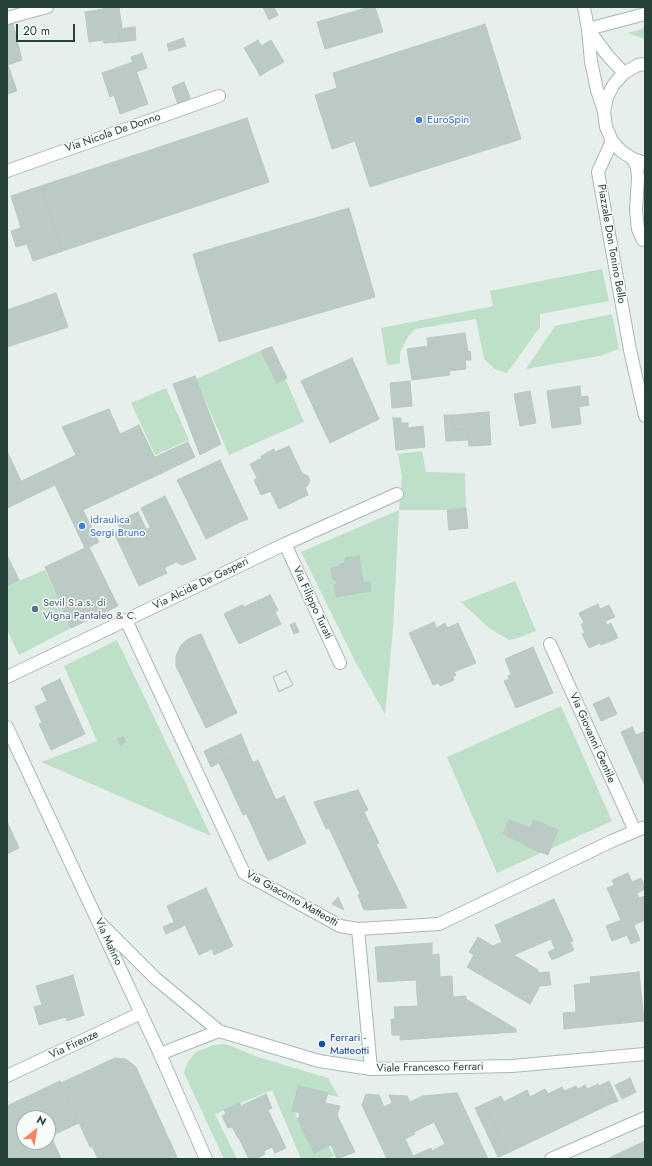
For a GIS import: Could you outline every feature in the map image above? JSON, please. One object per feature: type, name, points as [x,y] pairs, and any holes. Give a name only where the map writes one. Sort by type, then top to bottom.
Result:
[{"type":"street","points":[[7,18],[47,7]]},
{"type":"street","points":[[584,7],[596,90],[604,112],[606,127],[612,141],[621,151],[633,159],[645,163]]},
{"type":"street","points":[[588,29],[645,14]]},
{"type":"street","points":[[588,29],[608,56],[624,73]]},
{"type":"street","points":[[604,112],[607,97],[614,84],[624,73],[638,65],[645,64]]},
{"type":"street","name":"Via Nicola De Donno","points":[[7,171],[220,96]]},
{"type":"street","name":"Piazzale Don Tonino Bello","points":[[612,141],[598,172],[630,350],[645,416]]},
{"type":"street","points":[[633,159],[638,178],[636,210],[638,229],[644,239]]},
{"type":"street","name":"Via Alcide De Gasperi","points":[[7,677],[285,544],[397,494]]},
{"type":"street","name":"Via Filippo Turati","points":[[285,544],[340,663]]},
{"type":"street","name":"Via Giacomo Matteotti","points":[[126,620],[244,873],[340,926],[358,929],[439,924],[640,829]]},
{"type":"street","name":"Via Giovanni Gentile","points":[[550,644],[640,829]]},
{"type":"street","name":"Via Matino","points":[[7,727],[10,738],[160,1054],[206,1159]]},
{"type":"street","name":"Viale Francesco Ferrari","points":[[97,920],[155,978],[219,1031],[319,1061],[371,1069],[512,1066],[645,1054]]},
{"type":"street","points":[[358,929],[371,1069]]},
{"type":"street","name":"Via Firenze","points":[[7,1076],[141,1013]]},
{"type":"street","points":[[160,1054],[219,1031]]},
{"type":"street","points":[[551,1159],[645,1118]]},
{"type":"green space","points":[[645,28],[645,39],[627,33]]},
{"type":"green space","points":[[602,269],[609,301],[540,314],[540,327],[507,373],[495,369],[484,359],[476,319],[415,329],[409,335],[400,352],[400,364],[387,365],[381,328],[493,306],[490,291]]},
{"type":"green space","points":[[612,314],[619,349],[599,356],[526,369],[555,326]]},
{"type":"green space","points":[[271,346],[304,422],[229,455],[196,379]]},
{"type":"green space","points":[[166,388],[189,440],[155,455],[131,403]]},
{"type":"green space","points":[[422,451],[426,472],[465,473],[466,508],[447,510],[399,510],[402,477],[398,454]]},
{"type":"green space","points":[[399,510],[393,629],[385,714],[356,663],[301,552]]},
{"type":"green space","points":[[45,570],[71,628],[19,655],[7,630],[7,586]]},
{"type":"green space","points":[[515,581],[536,631],[509,640],[489,628],[461,602]]},
{"type":"green space","points":[[117,640],[211,836],[41,762],[97,741],[64,666]]},
{"type":"green space","points":[[561,706],[612,821],[497,873],[447,757]]},
{"type":"green space","points":[[226,1044],[258,1057],[328,1078],[339,1097],[302,1089],[295,1113],[313,1150],[328,1145],[334,1156],[327,1159],[301,1159],[272,1090],[215,1114],[237,1159],[224,1159],[184,1073],[187,1063],[196,1052],[214,1045]]},
{"type":"building","points":[[104,7],[119,7],[122,29],[118,29],[120,42],[104,43],[103,40],[89,42],[85,12],[104,9]]},
{"type":"building","points":[[263,7],[274,7],[278,15],[269,20]]},
{"type":"building","points":[[369,7],[375,7],[383,32],[325,49],[317,22]]},
{"type":"building","points":[[13,23],[22,60],[8,65],[17,91],[7,94],[7,25]]},
{"type":"building","name":"EuroSpin","points":[[485,24],[521,139],[370,187],[355,141],[332,149],[315,95],[337,88],[333,73]]},
{"type":"building","points":[[135,27],[136,40],[120,42],[118,29]]},
{"type":"building","points":[[183,38],[186,46],[169,51],[167,44]]},
{"type":"building","points":[[258,40],[261,46],[271,40],[284,62],[271,69],[268,64],[257,70],[244,48]]},
{"type":"building","points":[[142,53],[147,68],[136,72],[131,57]]},
{"type":"building","points":[[133,62],[148,104],[120,114],[114,95],[110,97],[102,73]]},
{"type":"building","points":[[268,64],[271,69],[260,76],[257,70]]},
{"type":"building","points":[[184,82],[191,100],[178,105],[172,87]]},
{"type":"building","points":[[247,118],[269,182],[63,251],[41,186]]},
{"type":"building","points":[[41,186],[63,251],[33,261],[27,244],[16,247],[11,231],[21,228],[11,196]]},
{"type":"building","points":[[349,208],[375,297],[219,342],[193,254]]},
{"type":"building","points":[[56,293],[68,327],[7,347],[7,310]]},
{"type":"building","points":[[465,333],[471,360],[465,360],[466,369],[449,371],[450,375],[412,380],[407,349],[428,346],[427,338]]},
{"type":"building","points":[[272,347],[287,378],[277,383],[261,351]]},
{"type":"building","points":[[352,358],[379,419],[330,443],[301,381]]},
{"type":"building","points":[[195,376],[221,444],[200,455],[173,384]]},
{"type":"building","points":[[410,381],[412,406],[392,408],[390,383]]},
{"type":"building","points":[[580,386],[581,397],[588,396],[589,405],[579,407],[581,424],[552,428],[547,391]]},
{"type":"building","points":[[530,391],[536,423],[520,426],[514,394]]},
{"type":"building","points":[[109,409],[120,434],[76,455],[62,427]]},
{"type":"building","points":[[489,412],[491,445],[469,446],[467,429],[454,430],[453,415]]},
{"type":"building","points":[[444,415],[453,415],[454,430],[467,429],[468,440],[446,441]]},
{"type":"building","points":[[393,418],[401,418],[401,423],[408,423],[408,428],[423,426],[425,447],[396,450]]},
{"type":"building","name":"idraulica Sergi Bruno","points":[[139,425],[162,473],[83,510],[99,542],[89,547],[118,606],[71,628],[45,567],[85,548],[55,485],[7,508],[7,488]]},
{"type":"building","points":[[188,442],[195,457],[162,473],[155,457]]},
{"type":"building","points":[[289,446],[302,473],[308,476],[310,480],[306,487],[275,501],[263,475],[257,478],[250,464],[262,458],[261,456],[274,449],[275,452]]},
{"type":"building","points":[[7,451],[21,481],[7,488]]},
{"type":"building","points":[[220,460],[245,513],[236,517],[238,523],[206,539],[177,480]]},
{"type":"building","points":[[263,475],[271,491],[261,495],[254,480]]},
{"type":"building","points":[[305,487],[308,495],[279,509],[275,501]]},
{"type":"building","points":[[165,496],[196,559],[182,565],[176,562],[164,568],[146,530],[150,527],[141,508]]},
{"type":"building","points":[[466,508],[468,528],[449,530],[447,510]]},
{"type":"building","points":[[138,512],[167,573],[139,586],[114,533],[121,530],[117,522]]},
{"type":"building","points":[[245,513],[248,519],[238,523],[236,517]]},
{"type":"building","points":[[7,555],[19,580],[7,586]]},
{"type":"building","points":[[359,556],[363,583],[370,582],[371,591],[336,597],[334,585],[337,584],[336,580],[333,580],[331,568],[345,563],[345,558]]},
{"type":"building","points":[[270,595],[278,610],[275,612],[281,624],[239,644],[224,614],[242,605],[244,607]]},
{"type":"building","points":[[598,604],[600,609],[609,605],[615,617],[605,621],[607,625],[611,623],[618,638],[589,648],[582,634],[585,633],[581,624],[584,623],[579,613]]},
{"type":"building","points":[[434,622],[436,628],[445,623],[447,628],[458,623],[476,663],[454,672],[456,675],[453,677],[454,680],[440,686],[439,683],[433,685],[409,633]]},
{"type":"building","points":[[295,623],[299,632],[294,634],[290,625]]},
{"type":"building","points":[[201,634],[237,713],[206,728],[176,666],[176,656],[181,645],[188,639]]},
{"type":"building","points":[[533,647],[553,693],[516,708],[504,681],[509,679],[508,676],[511,674],[505,659]]},
{"type":"building","points":[[286,671],[293,685],[279,692],[273,677]]},
{"type":"building","points":[[286,671],[293,685],[279,691],[273,677]]},
{"type":"building","points":[[60,679],[85,734],[51,750],[39,724],[42,723],[35,707],[47,701],[41,688]]},
{"type":"building","points":[[609,697],[617,714],[601,721],[593,704]]},
{"type":"building","points":[[632,727],[636,735],[645,731],[645,786],[621,732]]},
{"type":"building","points":[[241,734],[247,749],[211,767],[204,751]]},
{"type":"building","points":[[123,737],[126,742],[120,745],[117,739]]},
{"type":"building","points":[[247,749],[253,763],[225,776],[219,763]]},
{"type":"building","points":[[258,760],[276,800],[243,815],[225,776]]},
{"type":"building","points":[[358,790],[368,810],[364,812],[379,843],[376,844],[407,908],[364,910],[358,895],[360,894],[329,828],[326,829],[314,802]]},
{"type":"building","points":[[284,796],[306,843],[268,861],[246,813]]},
{"type":"building","points":[[509,820],[530,828],[534,820],[558,830],[548,855],[525,846],[526,845],[503,834]]},
{"type":"building","points":[[7,821],[19,848],[7,854]]},
{"type":"building","points":[[628,873],[632,882],[641,878],[645,887],[645,889],[637,893],[639,898],[645,896],[645,920],[634,925],[640,940],[631,944],[627,935],[612,941],[606,926],[621,920],[607,888],[614,885],[612,880]]},
{"type":"building","points":[[206,888],[233,946],[214,955],[212,949],[199,955],[185,925],[180,928],[177,921],[174,922],[167,906]]},
{"type":"building","points":[[338,897],[344,910],[332,904]]},
{"type":"building","points":[[554,899],[573,941],[555,949],[551,939],[514,955],[538,970],[539,988],[530,1004],[467,967],[474,955],[469,952],[478,937],[493,946],[502,942],[495,925]]},
{"type":"building","points":[[177,921],[180,928],[166,934],[163,927]]},
{"type":"building","points":[[570,942],[574,950],[552,960],[548,952]]},
{"type":"building","points":[[432,943],[432,955],[439,954],[440,977],[452,976],[453,997],[466,996],[466,999],[516,1029],[516,1032],[400,1040],[400,1035],[392,1035],[391,1019],[395,1019],[394,1007],[418,1006],[416,980],[378,982],[375,947]]},
{"type":"building","points":[[549,972],[551,985],[539,986],[538,973]]},
{"type":"building","points":[[639,972],[644,1021],[564,1029],[563,1013],[576,1012],[574,985],[591,983],[590,977]]},
{"type":"building","points":[[73,975],[84,1015],[67,1021],[66,1017],[39,1025],[34,1007],[42,1005],[36,986]]},
{"type":"building","points":[[115,1058],[126,1059],[136,1067],[177,1157],[172,1159],[98,1159],[92,1146],[90,1147],[61,1083]]},
{"type":"building","points":[[630,1078],[636,1092],[622,1099],[615,1085]]},
{"type":"building","points":[[60,1081],[79,1123],[56,1134],[56,1110],[16,1110],[16,1150],[56,1150],[56,1148],[61,1159],[9,1159],[7,1154],[7,1106]]},
{"type":"building","points":[[609,1081],[618,1101],[608,1105],[599,1086]]},
{"type":"building","points":[[598,1084],[608,1105],[508,1153],[484,1104],[501,1096],[504,1102],[527,1090],[530,1097],[545,1089],[548,1094],[562,1087],[564,1091],[576,1086],[578,1089],[585,1085],[587,1089]]},
{"type":"building","points":[[298,1086],[328,1093],[325,1103],[340,1106],[337,1115],[355,1152],[337,1159],[331,1145],[314,1153],[298,1120],[300,1113],[292,1111]]},
{"type":"building","points":[[457,1093],[488,1159],[387,1159],[362,1105],[366,1094],[379,1095],[384,1107],[392,1103],[389,1095],[407,1096],[410,1102],[423,1096]],"holes":[[[434,1122],[445,1144],[432,1151],[431,1148],[413,1156],[405,1139],[415,1134],[414,1132]]]},
{"type":"building","points":[[266,1094],[272,1108],[268,1110],[286,1148],[275,1153],[272,1147],[264,1151],[265,1154],[256,1159],[249,1159],[239,1138],[232,1127],[228,1128],[222,1116],[226,1114],[224,1110],[239,1103],[241,1106]]},
{"type":"building","points":[[484,1104],[508,1153],[498,1157],[475,1108]]},
{"type":"building","points":[[645,1141],[645,1159],[607,1159]]},
{"type":"place","name":"EuroSpin","points":[[419,120]]},
{"type":"place","name":"idraulica Sergi Bruno","points":[[82,526]]},
{"type":"place","name":"Sevil S.a.s. di Vigna Pantaleo & C.","points":[[35,609]]},
{"type":"place","name":"Ferrari - Matteotti","points":[[322,1044]]}]
